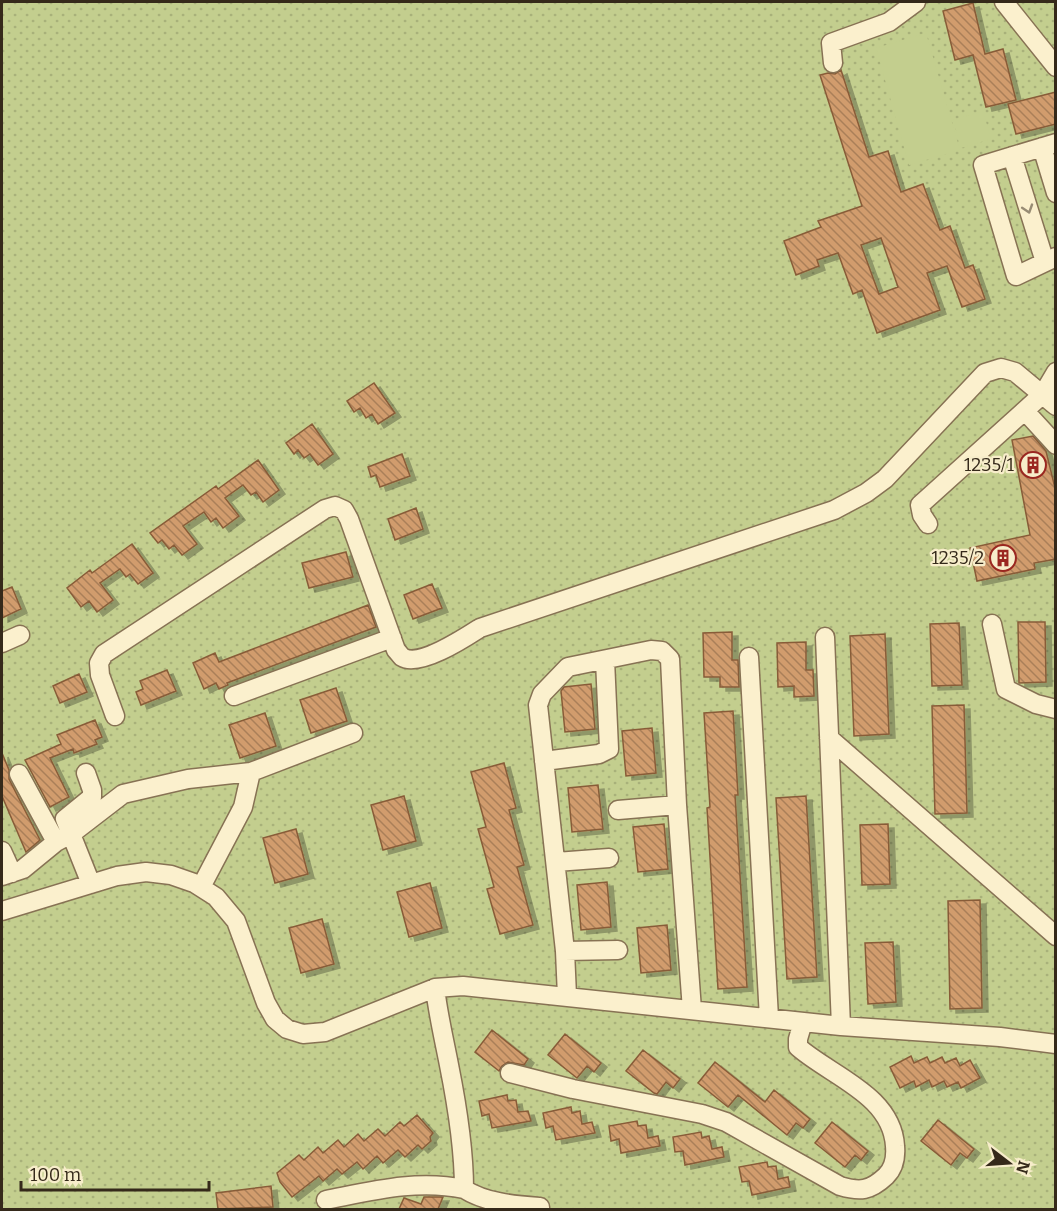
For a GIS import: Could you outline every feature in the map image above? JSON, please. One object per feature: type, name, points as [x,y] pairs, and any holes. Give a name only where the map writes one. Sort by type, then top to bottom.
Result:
[{"type":"street","points":[[833,63],[831,43],[889,22],[915,2]]},
{"type":"street","points":[[1004,2],[1056,67]]},
{"type":"street","points":[[1012,156],[1050,259],[1016,276],[983,165],[1012,156],[1049,145],[1056,193]]},
{"type":"street","points":[[115,716],[100,675],[99,663],[104,654],[325,509],[335,506],[344,510],[396,650],[402,657],[411,660],[448,647],[480,628],[834,510],[866,493],[885,479],[985,373],[1001,368],[1015,372],[1049,400]]},
{"type":"street","points":[[1049,400],[1056,372]]},
{"type":"street","points":[[928,524],[922,515],[921,505],[1025,411],[1049,400]]},
{"type":"street","points":[[1025,411],[1056,445]]},
{"type":"street","points":[[992,624],[1006,689],[1036,704],[1056,709]]},
{"type":"street","points":[[2,643],[20,635]]},
{"type":"street","points":[[825,637],[841,1026]]},
{"type":"street","points":[[234,696],[392,638]]},
{"type":"street","points":[[567,996],[565,951],[538,705],[542,694],[568,667],[651,650],[662,651],[670,659],[677,805],[692,1010]]},
{"type":"street","points":[[749,657],[769,1018]]},
{"type":"street","points":[[544,761],[599,754],[609,749],[605,660]]},
{"type":"street","points":[[2,851],[7,874],[23,869],[123,794],[188,779],[251,772],[353,733]]},
{"type":"street","points":[[829,738],[1056,936]]},
{"type":"street","points":[[201,887],[243,807],[251,772]]},
{"type":"street","points":[[64,838],[65,819],[92,797],[86,773]]},
{"type":"street","points":[[19,774],[64,838],[90,884]]},
{"type":"street","points":[[618,810],[677,805]]},
{"type":"street","points":[[556,862],[609,858]]},
{"type":"street","points":[[2,910],[117,876],[146,872],[171,875],[201,887],[216,897],[236,921],[266,1003],[275,1019],[287,1029],[303,1034],[325,1032],[435,988],[463,986],[841,1026],[1000,1037],[1056,1044]]},
{"type":"street","points":[[565,951],[618,950]]},
{"type":"street","points":[[435,988],[438,1017],[449,1065],[462,1147],[464,1189]]},
{"type":"street","points":[[510,1073],[573,1089],[702,1114],[726,1122],[840,1186],[856,1191],[874,1185],[888,1173],[896,1158],[892,1129],[884,1114],[869,1097],[798,1047],[803,1022]]},
{"type":"street","points":[[326,1200],[394,1187],[428,1184],[446,1185],[464,1189],[477,1197],[540,1208]]},
{"type":"green space","points":[[2,2],[1055,2],[1055,1209],[2,1209]]},
{"type":"green space","points":[[926,33],[960,150],[909,165],[876,48]]},
{"type":"green space","points":[[983,111],[991,139],[961,148],[953,120]]},
{"type":"building","points":[[973,3],[985,54],[1003,49],[1016,100],[986,107],[973,55],[955,60],[943,11]]},
{"type":"building","points":[[841,70],[869,157],[888,151],[901,192],[923,184],[940,230],[950,226],[965,268],[973,265],[985,299],[962,307],[947,266],[927,273],[940,310],[877,333],[862,290],[853,294],[838,253],[817,260],[819,266],[796,275],[784,241],[821,227],[818,221],[862,206],[820,75],[835,74]],"holes":[[[881,238],[898,287],[879,294],[861,245]]]},
{"type":"building","points":[[1056,92],[1056,124],[1016,134],[1008,104]]},
{"type":"building","points":[[374,383],[395,413],[378,424],[372,414],[366,418],[360,408],[354,412],[347,401]]},
{"type":"building","points":[[312,424],[333,454],[318,465],[310,454],[304,458],[298,450],[294,454],[286,443]]},
{"type":"building","points":[[1033,436],[1046,451],[1056,492],[1056,559],[1034,563],[1035,569],[977,581],[970,548],[1030,535],[1012,440]]},
{"type":"building","points":[[402,454],[410,476],[380,487],[376,475],[371,477],[368,467]]},
{"type":"building","points":[[258,460],[279,490],[263,502],[256,492],[251,495],[243,485],[225,498],[239,516],[223,528],[216,518],[211,522],[204,512],[183,526],[197,544],[182,555],[174,545],[169,549],[162,540],[158,543],[150,533],[216,486],[218,489]]},
{"type":"building","points":[[416,508],[423,529],[395,540],[388,519]]},
{"type":"building","points":[[132,544],[153,573],[138,584],[130,574],[126,577],[120,569],[100,583],[113,600],[97,612],[89,601],[81,607],[67,588],[90,570],[92,573]]},
{"type":"building","points":[[346,552],[353,577],[309,588],[302,563]]},
{"type":"building","points":[[432,584],[442,608],[413,619],[404,595]]},
{"type":"building","points":[[12,587],[21,609],[2,618],[2,591]]},
{"type":"building","points":[[368,605],[376,627],[227,683],[228,685],[219,689],[216,683],[204,689],[193,663],[215,653],[219,662]]},
{"type":"building","points":[[1018,622],[1045,622],[1046,682],[1019,683]]},
{"type":"building","points":[[959,623],[962,685],[932,686],[930,624]]},
{"type":"building","points":[[732,632],[732,660],[738,660],[739,687],[720,687],[720,677],[704,677],[703,633]]},
{"type":"building","points":[[885,634],[889,734],[854,736],[850,636]]},
{"type":"building","points":[[806,642],[806,670],[813,670],[814,696],[794,697],[794,686],[778,687],[777,643]]},
{"type":"building","points":[[167,670],[176,691],[141,705],[136,692],[143,689],[140,681]]},
{"type":"building","points":[[79,674],[87,692],[60,703],[53,686]]},
{"type":"building","points":[[591,684],[595,729],[565,732],[561,691],[564,687]]},
{"type":"building","points":[[336,688],[347,721],[311,733],[300,700]]},
{"type":"building","points":[[964,705],[967,813],[935,814],[932,706]]},
{"type":"building","points":[[733,711],[738,795],[735,795],[747,987],[718,989],[707,808],[710,807],[704,713]]},
{"type":"building","points":[[265,713],[276,746],[240,758],[229,725]]},
{"type":"building","points":[[95,720],[102,737],[95,740],[97,744],[74,753],[73,749],[50,758],[69,797],[50,807],[25,760],[61,744],[57,735]]},
{"type":"building","points":[[652,728],[656,773],[626,776],[622,731]]},
{"type":"building","points":[[2,753],[9,770],[9,779],[40,840],[26,852],[2,796]]},
{"type":"building","points":[[504,763],[516,808],[509,810],[524,865],[517,867],[533,925],[500,934],[487,889],[494,887],[478,829],[486,827],[471,772]]},
{"type":"building","points":[[598,785],[603,829],[572,832],[568,788]]},
{"type":"building","points":[[404,796],[416,841],[383,850],[371,805]]},
{"type":"building","points":[[806,796],[817,977],[787,979],[776,798]]},
{"type":"building","points":[[664,824],[668,869],[638,872],[633,827]]},
{"type":"building","points":[[888,824],[890,884],[862,885],[860,825]]},
{"type":"building","points":[[296,829],[308,874],[275,883],[263,838]]},
{"type":"building","points":[[607,882],[611,927],[581,930],[577,885]]},
{"type":"building","points":[[430,883],[442,928],[409,937],[397,892]]},
{"type":"building","points":[[980,900],[982,1008],[950,1009],[948,901]]},
{"type":"building","points":[[322,919],[334,964],[301,973],[289,928]]},
{"type":"building","points":[[667,925],[671,970],[641,973],[637,928]]},
{"type":"building","points":[[893,942],[896,1002],[868,1004],[865,943]]},
{"type":"building","points":[[492,1030],[528,1059],[524,1065],[508,1062],[499,1071],[475,1052]]},
{"type":"building","points":[[565,1034],[601,1063],[594,1072],[587,1066],[577,1078],[548,1055]]},
{"type":"building","points":[[643,1050],[680,1079],[673,1088],[666,1082],[657,1094],[654,1093],[626,1071]]},
{"type":"building","points":[[911,1056],[914,1063],[927,1057],[930,1063],[942,1057],[945,1063],[956,1058],[960,1066],[970,1060],[980,1078],[961,1088],[958,1082],[947,1087],[944,1081],[932,1087],[929,1080],[916,1087],[914,1081],[900,1088],[890,1067]]},
{"type":"building","points":[[715,1062],[765,1102],[774,1090],[810,1119],[803,1128],[796,1123],[787,1135],[738,1095],[728,1107],[698,1083]]},
{"type":"building","points":[[507,1095],[508,1101],[516,1100],[518,1112],[528,1111],[531,1121],[492,1128],[489,1114],[482,1116],[479,1101]]},
{"type":"building","points":[[571,1107],[572,1113],[580,1111],[582,1124],[592,1122],[595,1133],[556,1140],[553,1126],[546,1128],[543,1113]]},
{"type":"building","points":[[417,1115],[433,1133],[430,1137],[431,1141],[422,1149],[418,1145],[405,1157],[398,1150],[383,1163],[377,1156],[363,1169],[357,1162],[342,1174],[337,1169],[323,1181],[319,1176],[292,1197],[280,1182],[277,1173],[299,1155],[304,1160],[318,1147],[323,1153],[338,1140],[344,1147],[358,1134],[364,1141],[378,1129],[385,1136],[400,1122],[404,1126]]},
{"type":"building","points":[[938,1120],[974,1149],[967,1158],[960,1153],[951,1165],[921,1141]]},
{"type":"building","points":[[637,1121],[638,1126],[646,1125],[648,1138],[658,1136],[660,1146],[621,1153],[619,1139],[611,1141],[609,1126]]},
{"type":"building","points":[[832,1122],[868,1151],[861,1160],[855,1155],[845,1167],[815,1143]]},
{"type":"building","points":[[701,1132],[702,1138],[709,1136],[712,1149],[722,1147],[724,1157],[685,1165],[683,1151],[675,1152],[673,1137]]},
{"type":"building","points":[[767,1162],[768,1167],[776,1166],[778,1179],[788,1177],[790,1187],[752,1195],[749,1181],[742,1182],[739,1167]]},
{"type":"building","points":[[271,1186],[273,1207],[218,1209],[216,1193]]},
{"type":"building","points":[[424,1197],[443,1197],[438,1209],[399,1209],[404,1198],[421,1204]]},
{"type":"place","name":"1235/1","points":[[1033,465]]},
{"type":"place","name":"1235/2","points":[[1003,558]]}]
